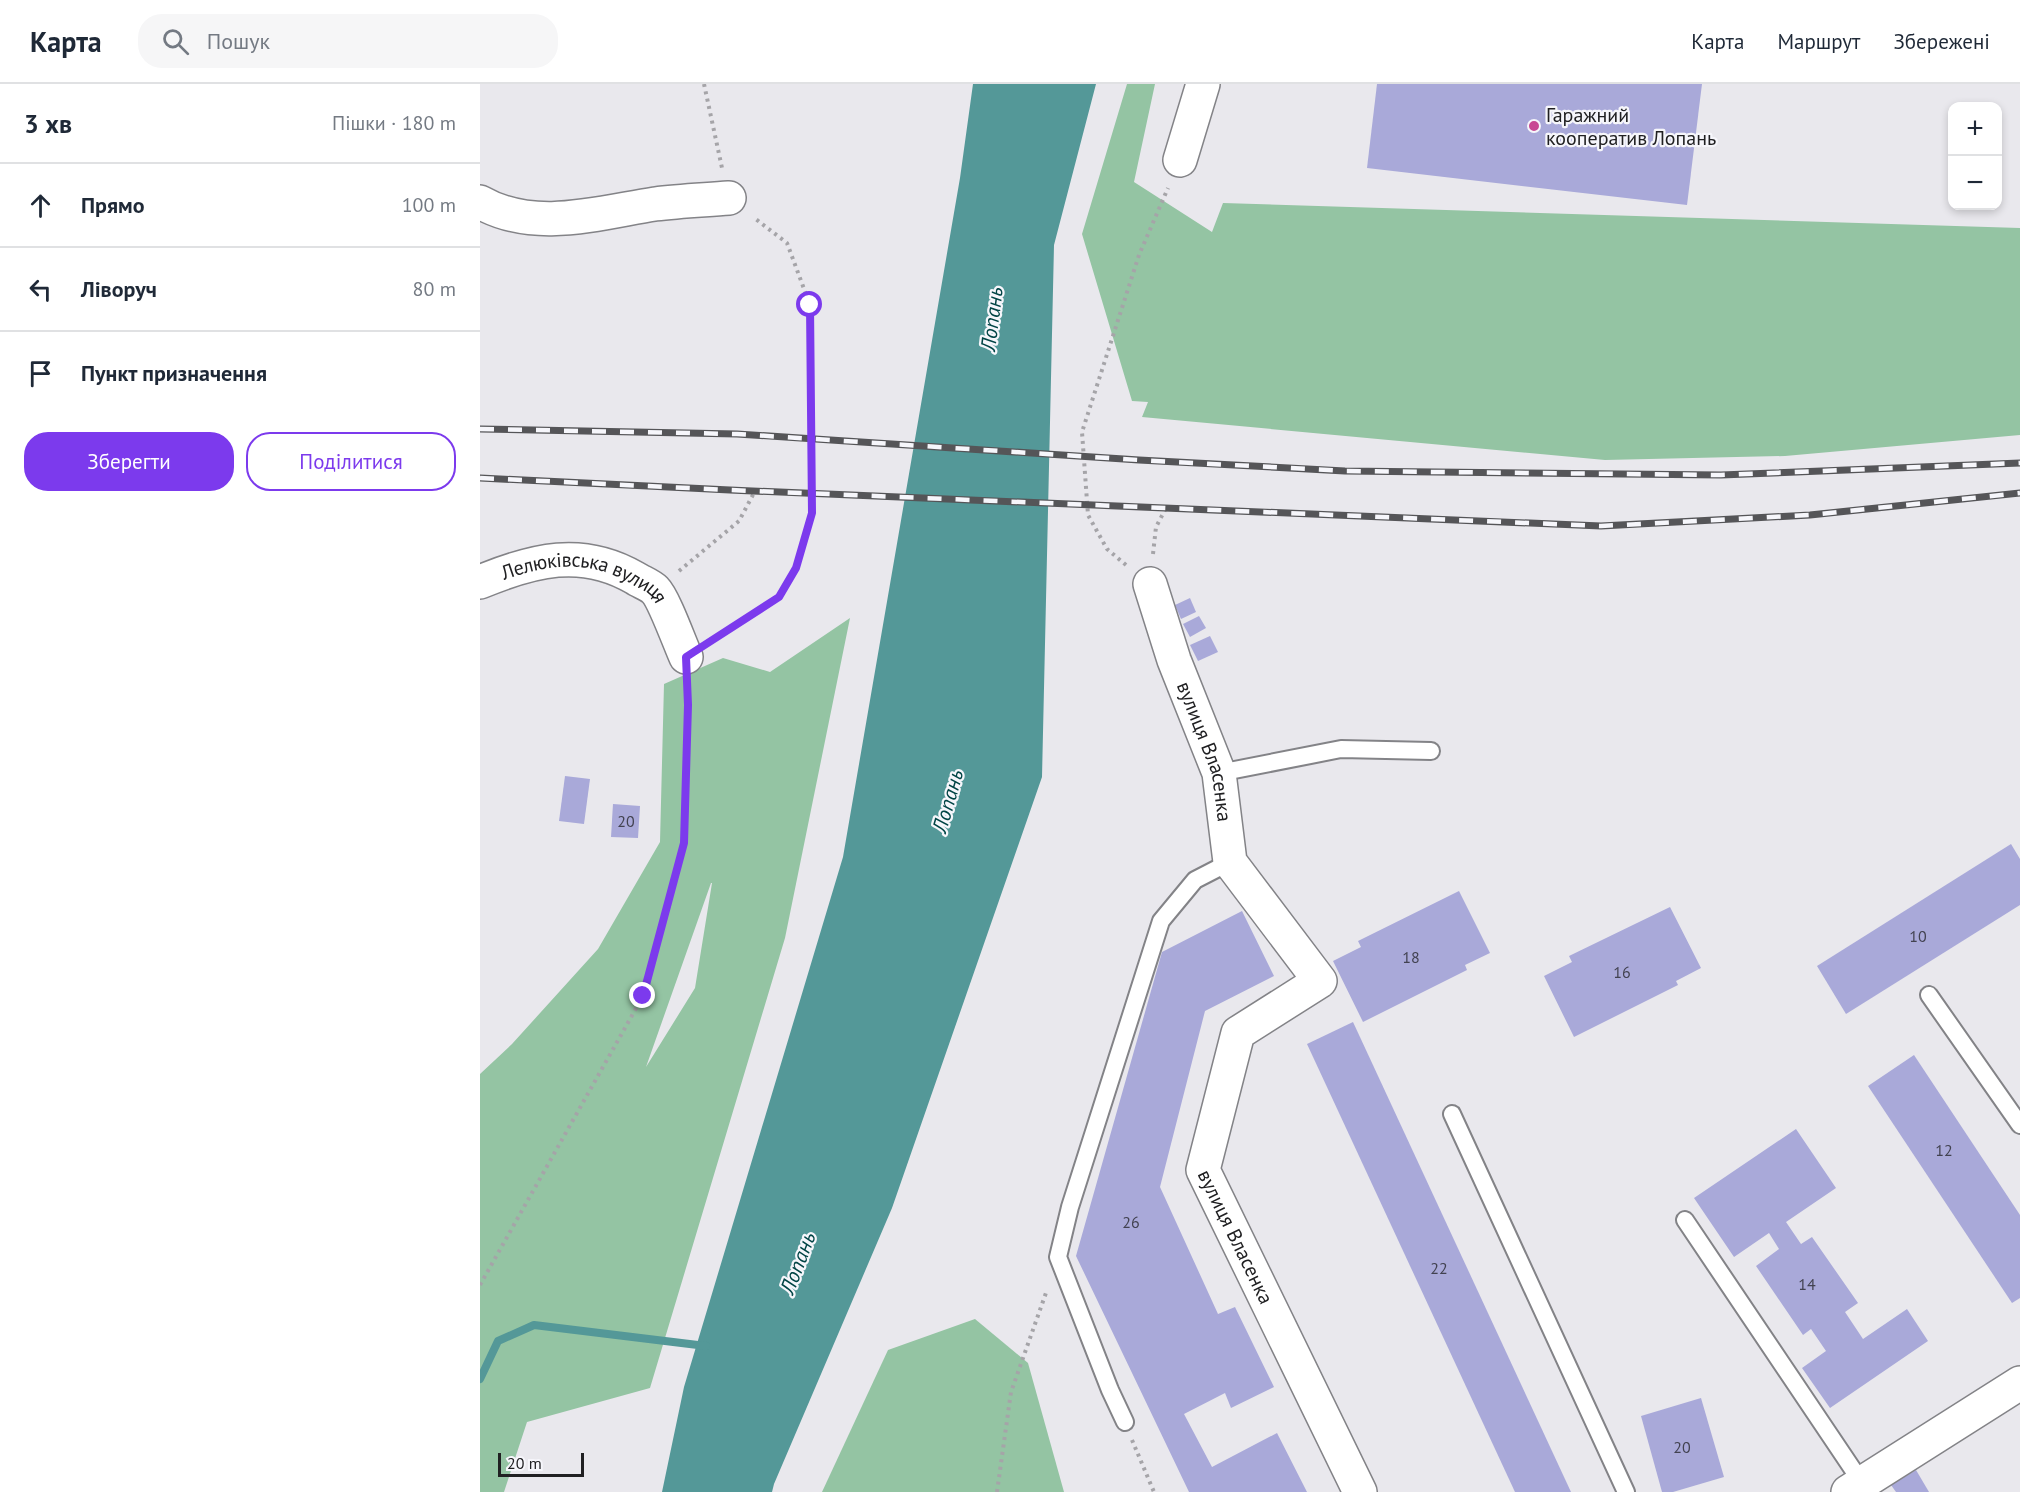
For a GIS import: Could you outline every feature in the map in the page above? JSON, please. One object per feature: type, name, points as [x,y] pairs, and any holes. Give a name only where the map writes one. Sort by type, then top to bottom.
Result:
[{"type":"street","points":[[1180,160],[1203,84]]},
{"type":"street","points":[[480,202],[526,218],[577,218],[658,204],[729,198]]},
{"type":"street","name":"Лелюківська вулиця","points":[[480,582],[516,567],[552,560],[588,561],[624,572],[656,590],[686,657]]},
{"type":"street","name":"вулиця Власенка","points":[[1150,584],[1174,660],[1219,773],[1230,862],[1320,981],[1238,1033],[1203,1170],[1360,1492]]},
{"type":"street","points":[[1855,1487],[2020,1383]]},
{"type":"lane","points":[[1219,773],[1341,749],[1431,751]]},
{"type":"lane","points":[[1125,1422],[1110,1390],[1058,1257],[1070,1207],[1161,921],[1195,880],[1230,862]]},
{"type":"lane","points":[[1929,995],[2020,1125]]},
{"type":"lane","points":[[1452,1114],[1626,1492]]},
{"type":"lane","points":[[1685,1220],[1855,1487]]},
{"type":"path","points":[[480,1285],[643,996],[684,843],[688,705],[686,657],[779,597],[796,568],[812,513],[810,305],[787,243],[729,198],[704,84]]},
{"type":"path","points":[[1150,584],[1107,549],[1088,515],[1082,432],[1139,255],[1180,160]]},
{"type":"path","points":[[656,590],[739,521],[755,491]]},
{"type":"path","points":[[1156,527],[1166,508]]},
{"type":"path","points":[[998,1492],[1011,1392],[1058,1257]]},
{"type":"green space","points":[[1127,84],[1155,84],[1134,182],[1212,232],[1223,203],[2020,228],[2020,435],[1785,456],[1605,460],[1142,417],[1148,402],[1132,401],[1082,234]]},
{"type":"green space","points":[[850,618],[785,938],[650,1388],[527,1422],[504,1492],[480,1492],[480,1074],[512,1044],[598,949],[660,842],[664,684],[723,658],[770,672]],"holes":[[[712,883],[695,988],[646,1067]]]},
{"type":"green space","points":[[975,1319],[1028,1363],[1064,1492],[822,1492],[888,1350]]},
{"type":"water","name":"Лопань","points":[[973,84],[1096,84],[1054,245],[1042,777],[892,1208],[772,1492],[662,1492],[684,1387],[843,857],[960,178]]},
{"type":"building","name":"Гаражний кооператив Лопань","points":[[1377,84],[1702,84],[1687,205],[1367,168]]},
{"type":"building","points":[[1190,598],[1196,612],[1181,619],[1175,605]]},
{"type":"building","points":[[1199,616],[1206,628],[1190,637],[1183,624]]},
{"type":"building","points":[[1210,636],[1218,652],[1198,661],[1190,645]]},
{"type":"building","points":[[565,776],[590,779],[584,824],[559,821]]},
{"type":"building","points":[[613,804],[640,806],[638,838],[611,837]]},
{"type":"building","points":[[2011,844],[2020,859],[2020,905],[1846,1014],[1817,966]]},
{"type":"building","points":[[1459,891],[1490,953],[1465,965],[1467,970],[1363,1022],[1333,961],[1361,947],[1358,941]]},
{"type":"building","points":[[1670,907],[1701,968],[1676,981],[1678,985],[1574,1037],[1544,976],[1572,962],[1569,956]]},
{"type":"building","points":[[1242,911],[1274,976],[1205,1011],[1160,1187],[1218,1314],[1235,1307],[1274,1387],[1231,1408],[1225,1393],[1184,1414],[1212,1467],[1277,1433],[1307,1492],[1189,1492],[1076,1256],[1162,952]]},
{"type":"building","points":[[1353,1022],[1571,1492],[1515,1492],[1307,1044]]},
{"type":"building","points":[[1914,1055],[2020,1215],[2020,1298],[2012,1303],[1868,1086]]},
{"type":"building","points":[[1796,1129],[1836,1188],[1786,1222],[1801,1244],[1812,1237],[1858,1303],[1845,1312],[1863,1339],[1907,1309],[1928,1341],[1830,1408],[1802,1368],[1826,1351],[1811,1329],[1803,1335],[1756,1266],[1779,1249],[1769,1233],[1734,1257],[1694,1198]]},
{"type":"building","points":[[1701,1398],[1724,1477],[1673,1492],[1662,1492],[1641,1416]]},
{"type":"building","points":[[1916,1470],[1929,1492],[1896,1492],[1891,1485]]},
{"type":"waterway","points":[[480,1379],[498,1341],[534,1325],[706,1346]]},
{"type":"railway","points":[[480,429],[737,434],[1345,471],[1721,475],[2020,463]]},
{"type":"railway","points":[[480,478],[1601,526],[1810,515],[2020,493]]},
{"type":"place","name":"Гаражний кооператив Лопань","points":[[1534,126]]},
{"type":"route","points":[[643,996],[684,843],[688,705],[686,657],[779,597],[796,568],[812,513],[810,305]]}]
